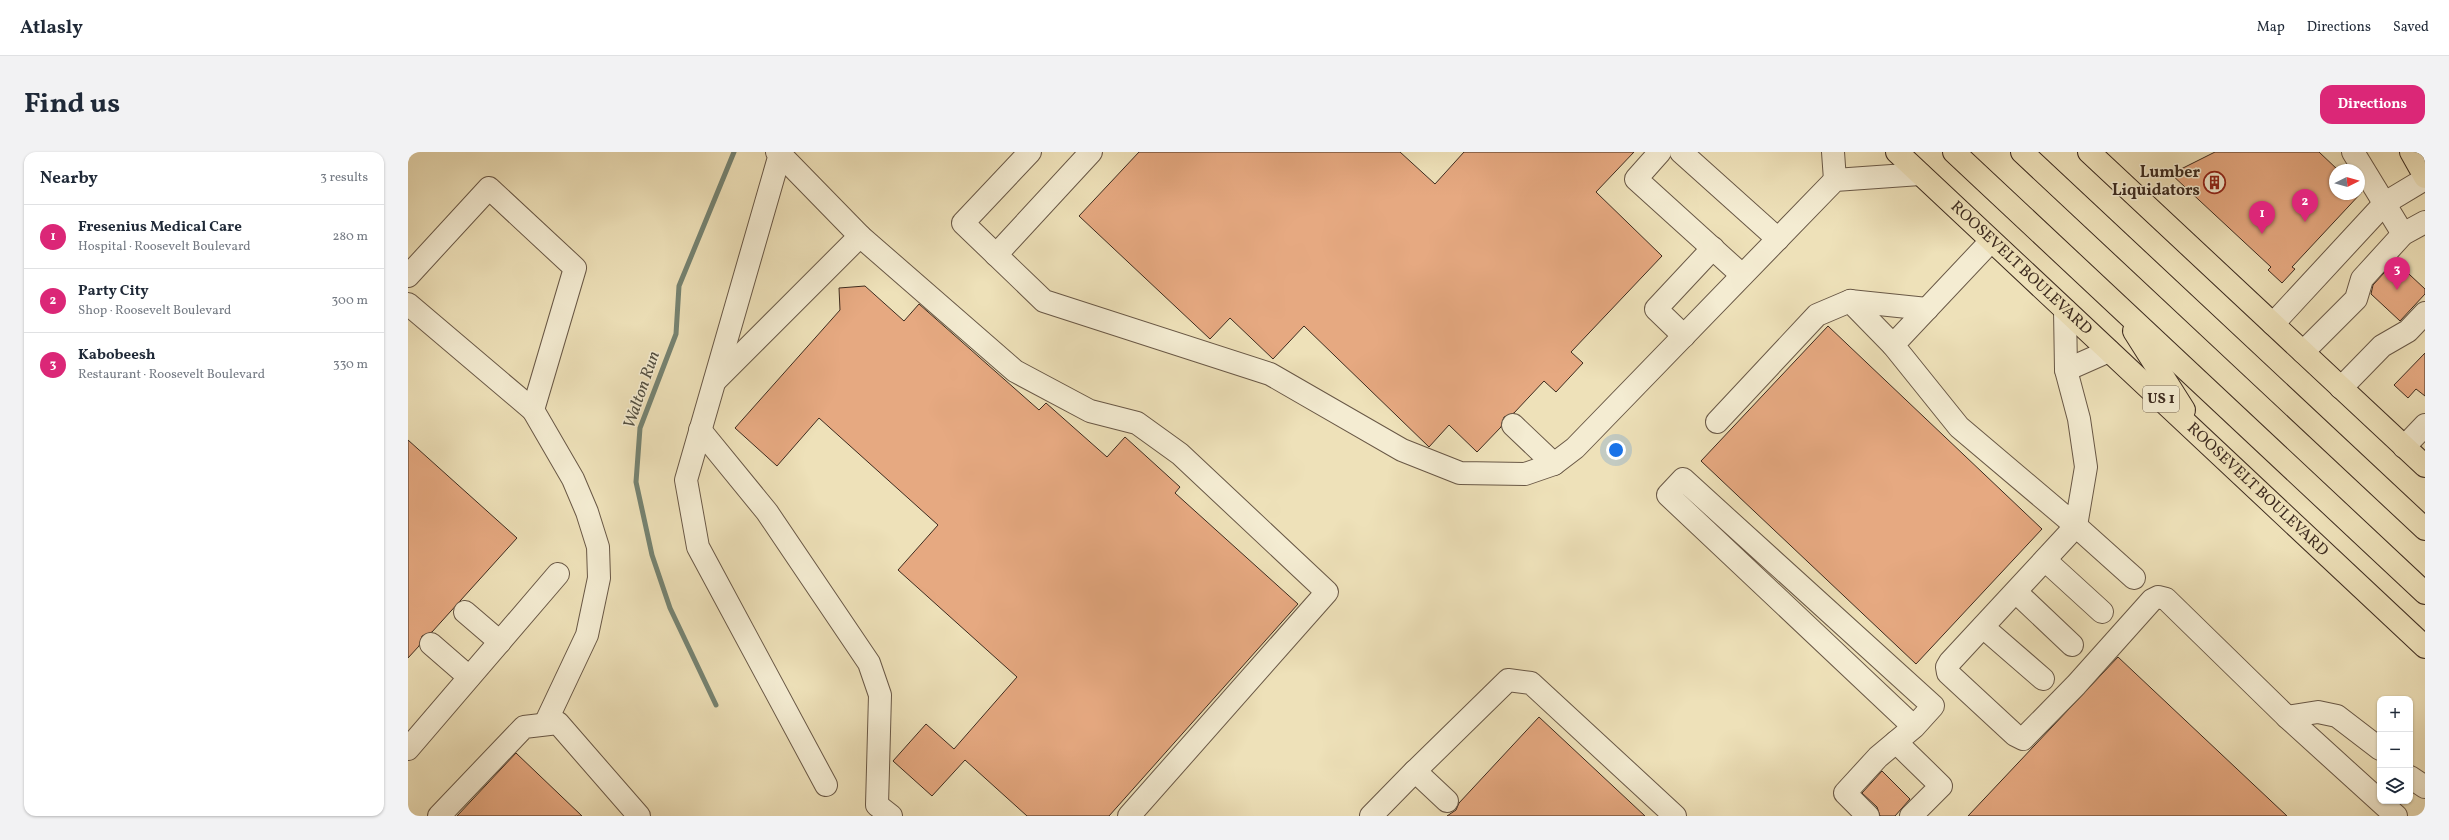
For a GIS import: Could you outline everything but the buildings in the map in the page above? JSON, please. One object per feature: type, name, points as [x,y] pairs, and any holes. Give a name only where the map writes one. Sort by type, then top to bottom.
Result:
[{"type":"main road","name":"ROOSEVELT BOULEVARD","points":[[1897,152],[2425,647]]},
{"type":"main road","name":"US 1","points":[[1954,152],[2425,593]]},
{"type":"main road","points":[[2022,152],[2425,529]]},
{"type":"main road","points":[[2089,152],[2425,466]]},
{"type":"main road","points":[[2411,152],[2425,178]]},
{"type":"main road","points":[[2116,303],[2203,439]]},
{"type":"lane","points":[[1030,152],[963,223],[1044,301],[1270,374],[1402,450],[1460,473],[1525,474],[1554,464],[1575,448],[1835,180],[1920,174]]},
{"type":"lane","points":[[996,255],[1091,152]]},
{"type":"lane","points":[[1660,152],[1636,179],[1742,275]]},
{"type":"lane","points":[[1681,152],[1778,239]]},
{"type":"lane","points":[[1833,152],[1835,180]]},
{"type":"lane","points":[[2353,152],[2403,234]]},
{"type":"lane","points":[[826,785],[698,547],[686,480],[779,153],[860,236],[1015,371],[1090,411],[1136,423],[1180,454],[1327,592],[1129,816]]},
{"type":"lane","points":[[2273,324],[2384,203],[2425,178]]},
{"type":"lane","points":[[408,276],[489,188],[575,268],[533,410]]},
{"type":"lane","points":[[2303,352],[2356,299],[2362,278],[2403,234],[2425,222]]},
{"type":"lane","points":[[714,383],[860,236]]},
{"type":"lane","points":[[1893,346],[1991,241]]},
{"type":"lane","points":[[1684,336],[1656,309],[1713,248]]},
{"type":"lane","points":[[1717,422],[1817,315],[1850,301],[1927,309]]},
{"type":"lane","points":[[1850,301],[1893,346],[1959,427],[2076,526],[2134,578]]},
{"type":"lane","points":[[408,304],[533,410],[573,479],[587,512],[598,547],[598,578],[587,635],[545,724]]},
{"type":"lane","points":[[2066,310],[2066,370],[2079,419],[2086,467],[2076,526],[1950,662],[1947,667],[1948,673],[2015,735],[2023,739],[2076,685],[2152,600],[2158,597],[2166,599],[2286,717],[2388,814]]},
{"type":"lane","points":[[2341,388],[2382,346],[2408,331],[2425,313]]},
{"type":"lane","points":[[2066,370],[2109,351]]},
{"type":"lane","points":[[1513,425],[1554,464]]},
{"type":"lane","points":[[2404,447],[2425,425]]},
{"type":"lane","points":[[700,430],[767,512],[869,663],[880,695],[877,805],[892,816]]},
{"type":"lane","points":[[1868,816],[1845,793],[1878,757],[1914,727],[1933,706],[1683,479],[1668,495],[1914,727]]},
{"type":"lane","points":[[2045,560],[2102,612]]},
{"type":"lane","points":[[408,749],[558,574]]},
{"type":"lane","points":[[2016,592],[2072,645]]},
{"type":"lane","points":[[465,612],[500,642]]},
{"type":"lane","points":[[1983,627],[2043,679]]},
{"type":"lane","points":[[431,644],[469,677]]},
{"type":"lane","points":[[1371,816],[1508,680],[1531,684],[1675,816]]},
{"type":"lane","points":[[2286,717],[2318,712],[2337,716],[2377,747]]},
{"type":"lane","points":[[439,816],[524,727],[558,723],[639,816]]},
{"type":"lane","points":[[1896,742],[1941,786],[1911,816]]},
{"type":"lane","points":[[1415,771],[1447,801]]},
{"type":"lane","points":[[2413,779],[2425,787]]},
{"type":"waterway","name":"Walton Run","points":[[716,705],[670,608],[652,555],[636,482],[640,428],[676,334],[679,286],[734,152]]},
{"type":"place","name":"Lumber Liquidators","points":[[2215,182]]},
{"type":"place","name":"Party City","points":[[2305,222]]},
{"type":"place","name":"Fresenius Medical Care","points":[[2262,234]]},
{"type":"place","name":"Kabobeesh","points":[[2397,290]]}]
